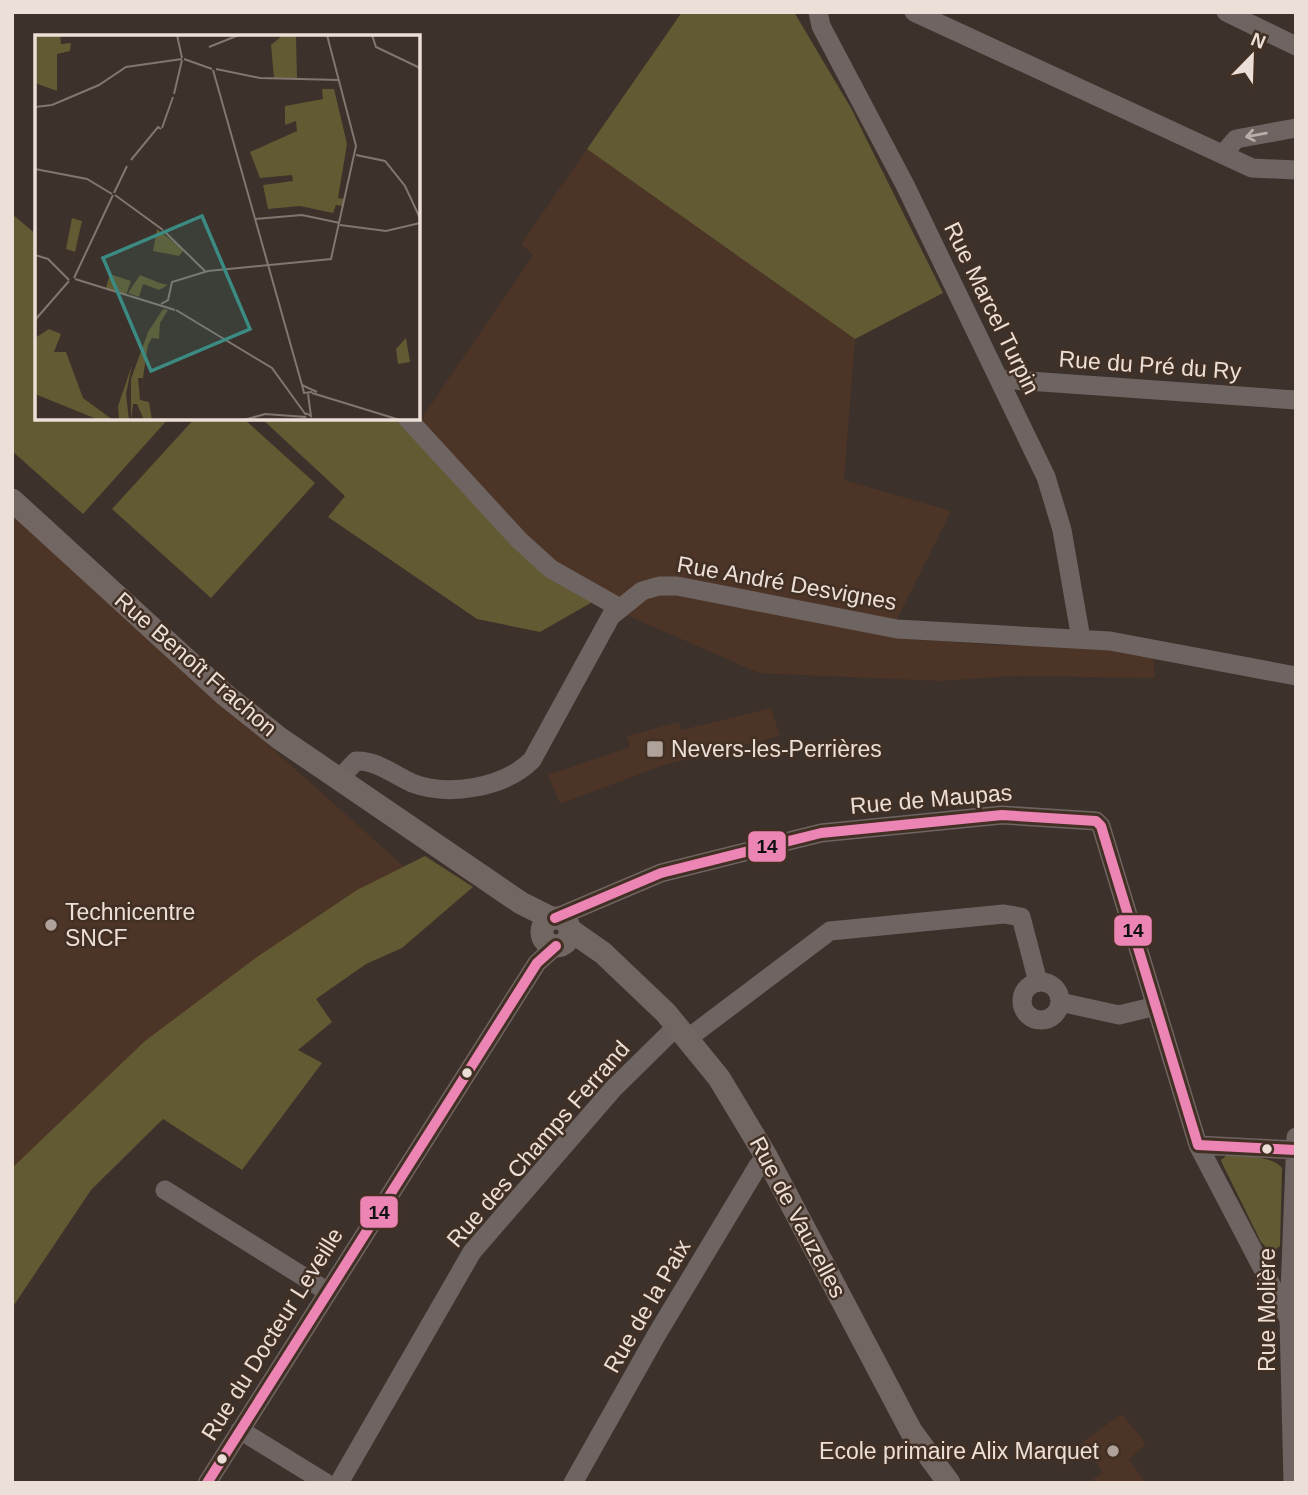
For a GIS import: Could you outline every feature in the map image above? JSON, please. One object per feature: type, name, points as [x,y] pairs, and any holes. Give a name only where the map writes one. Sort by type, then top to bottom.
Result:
[{"type":"main road","name":"Rue Benoît Frachon","points":[[12,500],[224,694],[279,738],[559,928]]},
{"type":"main road","name":"Rue de Vauzelles","points":[[559,928],[640,988],[682,1032],[719,1078],[766,1156],[911,1431],[949,1483]]},
{"type":"street","name":"Rue Marcel Turpin","points":[[818,12],[821,26],[905,185],[1046,477],[1058,517],[1082,639]]},
{"type":"street","points":[[914,12],[1252,168],[1296,170]]},
{"type":"street","points":[[1226,12],[1296,46]]},
{"type":"street","points":[[1223,154],[1236,139],[1296,128]]},
{"type":"street","name":"Rue du Pré du Ry","points":[[1000,379],[1296,400]]},
{"type":"street","points":[[409,420],[519,540],[543,562],[620,608]]},
{"type":"street","name":"Rue André Desvignes","points":[[340,779],[356,761],[363,761],[416,784],[442,791],[466,789],[521,771],[531,760],[611,616],[642,591],[659,586],[677,586],[897,629],[1110,641],[1296,676]]},
{"type":"street","name":"Rue de Maupas","points":[[559,928],[661,873],[821,833],[1002,815],[1096,821],[1101,826],[1198,1145],[1289,1319]]},
{"type":"street","name":"Rue des Champs Ferrand","points":[[339,1483],[471,1252],[612,1088],[682,1032],[830,932],[1004,914],[1021,916],[1038,982]]},
{"type":"street","name":"Rue du Docteur Leveille","points":[[207,1483],[559,928]]},
{"type":"street","points":[[1038,982],[1054,987],[1060,1002],[1055,1014],[1043,1020],[1026,1013],[1022,1000],[1027,988],[1038,982]]},
{"type":"street","points":[[1060,1002],[1119,1015],[1156,1006]]},
{"type":"street","name":"Rue Molière","points":[[1293,1483],[1289,1319],[1296,1137]]},
{"type":"street","points":[[1198,1145],[1296,1150]]},
{"type":"street","name":"Rue de la Paix","points":[[573,1483],[664,1323],[766,1156]]},
{"type":"street","points":[[165,1190],[328,1292]]},
{"type":"street","points":[[1255,1254],[1291,1251]]},
{"type":"street","points":[[240,1430],[326,1483]]},
{"type":"shaded area","points":[[682,12],[794,12],[851,108],[943,293],[855,339],[587,149]]},
{"type":"shaded area","points":[[587,149],[855,339],[844,480],[951,511],[888,637],[994,645],[1095,647],[1153,657],[1155,678],[1011,676],[941,681],[759,673],[594,601],[411,434],[533,255],[521,244]]},
{"type":"shaded area","points":[[12,214],[35,233],[35,420],[167,420],[83,514],[12,451]]},
{"type":"shaded area","points":[[193,420],[245,420],[315,483],[211,598],[112,509]]},
{"type":"shaded area","points":[[263,420],[399,420],[520,553],[594,601],[540,632],[477,619],[328,517],[345,496]]},
{"type":"shaded area","points":[[12,515],[420,881],[12,1196]]},
{"type":"shaded area","points":[[771,708],[780,736],[664,765],[560,804],[548,775],[630,747],[627,736],[679,722],[681,730]]},
{"type":"shaded area","points":[[425,856],[473,887],[402,948],[366,964],[316,999],[332,1022],[298,1050],[322,1063],[242,1170],[163,1119],[91,1190],[12,1308],[12,1168],[145,1041],[257,957],[357,890]]},
{"type":"shaded area","points":[[1226,1156],[1264,1158],[1282,1168],[1280,1246],[1275,1250],[1268,1249],[1261,1242],[1223,1165],[1221,1160]]},
{"type":"shaded area","name":"Ecole primaire Alix Marquet","points":[[1122,1414],[1146,1444],[1129,1459],[1146,1483],[1087,1483],[1103,1473],[1082,1442]]},
{"type":"transit line","name":"14","points":[[555,918],[661,873],[821,833],[1002,815],[1096,821],[1101,826],[1198,1145]]},
{"type":"transit line","name":"14","points":[[207,1483],[537,963],[556,946]]},
{"type":"transit line","name":"14","points":[[1198,1145],[1296,1150]]},
{"type":"place","name":"Nevers-les-Perrières","points":[[655,749]]},
{"type":"place","name":"Technicentre SNCF","points":[[51,925]]},
{"type":"place","name":"Ecole primaire Alix Marquet","points":[[1113,1451]]}]
